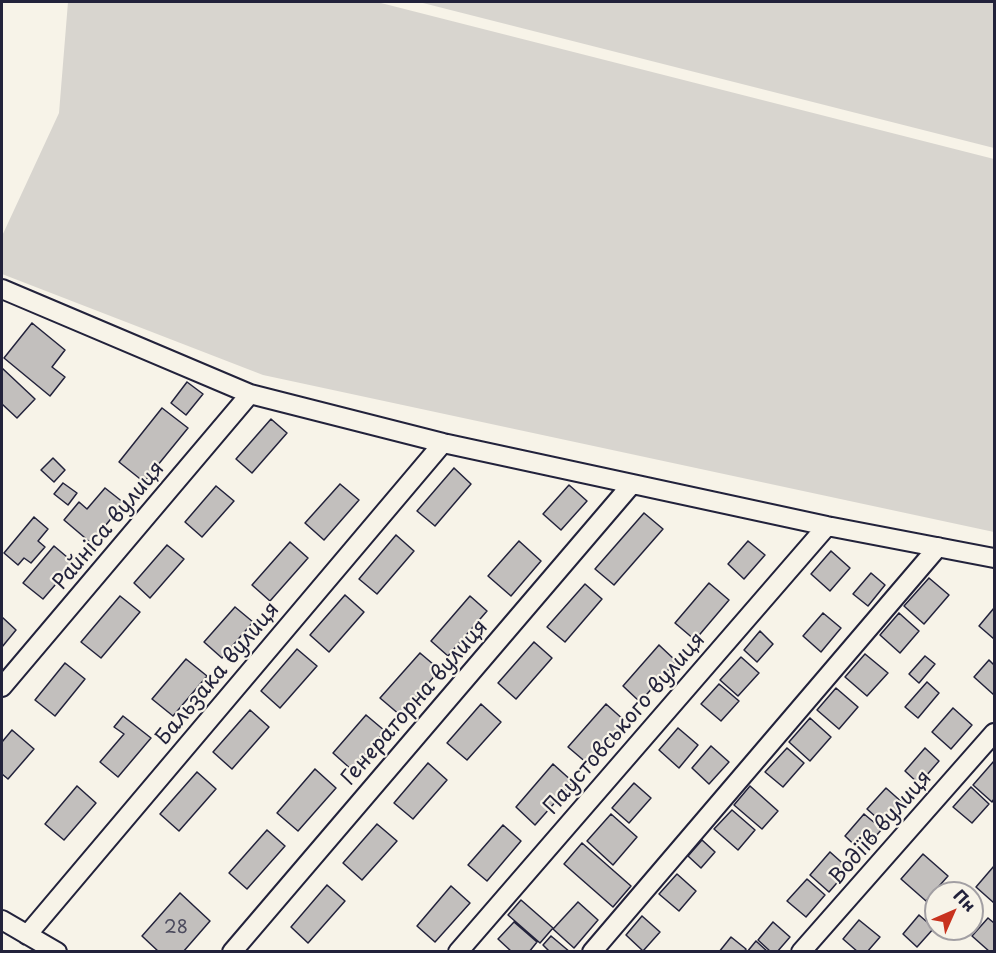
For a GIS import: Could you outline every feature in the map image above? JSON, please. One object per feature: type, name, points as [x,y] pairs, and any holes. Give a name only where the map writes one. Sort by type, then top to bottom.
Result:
[{"type":"street","points":[[2,289],[250,394],[442,443],[827,526],[994,558]]},
{"type":"street","name":"Райніса вулиця","points":[[2,687],[250,394]]},
{"type":"street","name":"Бальзака вулиця","points":[[27,935],[442,443]]},
{"type":"street","name":"Генераторна вулиця","points":[[232,951],[632,484]]},
{"type":"street","name":"Паустовського вулиця","points":[[458,951],[827,526]]},
{"type":"street","points":[[592,951],[938,547]]},
{"type":"street","name":"Водіїв вулиця","points":[[801,951],[994,733]]},
{"type":"street","points":[[2,920],[57,951]]},
{"type":"shaded area","points":[[68,2],[377,2],[994,159],[994,532],[263,375],[2,274],[2,236],[59,113]]},
{"type":"shaded area","points":[[419,2],[994,2],[994,148]]},
{"type":"building","points":[[32,323],[65,350],[52,367],[65,377],[50,396],[4,358]]},
{"type":"building","points":[[2,368],[35,399],[17,418],[2,404]]},
{"type":"building","points":[[187,382],[203,394],[186,415],[171,403]]},
{"type":"building","points":[[162,408],[188,428],[144,482],[119,462]]},
{"type":"building","points":[[271,419],[287,433],[252,473],[236,459]]},
{"type":"building","points":[[53,458],[65,470],[54,482],[41,470]]},
{"type":"building","points":[[454,468],[471,484],[435,526],[417,511]]},
{"type":"building","points":[[63,483],[77,493],[68,505],[54,494]]},
{"type":"building","points":[[340,484],[359,500],[324,540],[305,523]]},
{"type":"building","points":[[569,485],[587,501],[561,530],[543,514]]},
{"type":"building","points":[[216,486],[234,501],[202,537],[185,522]]},
{"type":"building","points":[[105,488],[124,503],[91,543],[64,520],[79,502],[87,509]]},
{"type":"building","points":[[644,513],[663,529],[614,585],[595,569]]},
{"type":"building","points":[[34,517],[48,529],[38,541],[45,547],[31,563],[24,558],[18,565],[4,553]]},
{"type":"building","points":[[396,535],[414,551],[377,594],[359,579]]},
{"type":"building","points":[[519,541],[541,561],[511,596],[488,576]]},
{"type":"building","points":[[748,541],[765,555],[744,579],[728,564]]},
{"type":"building","points":[[290,542],[308,558],[270,601],[252,585]]},
{"type":"building","points":[[167,545],[184,559],[150,598],[134,583]]},
{"type":"building","points":[[54,546],[74,563],[43,599],[23,583]]},
{"type":"building","points":[[831,551],[850,568],[830,591],[811,574]]},
{"type":"building","points":[[871,573],[885,585],[868,606],[853,594]]},
{"type":"building","points":[[929,578],[949,595],[924,624],[904,606]]},
{"type":"building","points":[[709,583],[729,600],[695,640],[675,623]]},
{"type":"building","points":[[585,584],[602,599],[565,642],[547,627]]},
{"type":"building","points":[[345,595],[364,612],[329,652],[310,635]]},
{"type":"building","points":[[120,596],[140,612],[101,658],[81,642]]},
{"type":"building","points":[[470,596],[487,611],[448,656],[431,641]]},
{"type":"building","points":[[235,607],[253,622],[222,658],[204,642]]},
{"type":"building","points":[[994,608],[994,639],[979,626]]},
{"type":"building","points":[[823,613],[841,628],[821,652],[803,636]]},
{"type":"building","points":[[899,613],[919,631],[900,653],[880,635]]},
{"type":"building","points":[[2,617],[16,630],[2,647]]},
{"type":"building","points":[[760,631],[773,644],[757,662],[744,650]]},
{"type":"building","points":[[534,642],[552,658],[516,699],[498,683]]},
{"type":"building","points":[[659,645],[676,661],[640,702],[623,686]]},
{"type":"building","points":[[297,649],[317,666],[280,708],[261,691]]},
{"type":"building","points":[[420,653],[440,670],[400,715],[380,698]]},
{"type":"building","points":[[865,654],[888,673],[867,696],[845,677]]},
{"type":"building","points":[[925,656],[935,664],[919,683],[909,674]]},
{"type":"building","points":[[741,657],[759,673],[738,696],[720,680]]},
{"type":"building","points":[[186,659],[207,676],[173,716],[152,699]]},
{"type":"building","points":[[989,660],[994,665],[994,695],[974,677]]},
{"type":"building","points":[[65,663],[85,679],[55,716],[35,700]]},
{"type":"building","points":[[927,682],[939,693],[918,718],[905,707]]},
{"type":"building","points":[[719,684],[739,701],[721,721],[701,704]]},
{"type":"building","points":[[836,688],[858,707],[839,729],[817,710]]},
{"type":"building","points":[[481,704],[501,722],[467,760],[447,743]]},
{"type":"building","points":[[606,704],[625,721],[588,764],[568,747]]},
{"type":"building","points":[[953,708],[972,725],[951,749],[932,732]]},
{"type":"building","points":[[250,710],[269,727],[232,769],[213,752]]},
{"type":"building","points":[[366,715],[385,731],[352,770],[333,753]]},
{"type":"building","points":[[123,716],[151,738],[118,777],[100,762],[124,734],[114,727]]},
{"type":"building","points":[[810,718],[831,737],[810,761],[789,742]]},
{"type":"building","points":[[678,728],[698,745],[679,768],[659,750]]},
{"type":"building","points":[[12,730],[34,749],[8,779],[2,774],[2,742]]},
{"type":"building","points":[[711,746],[729,762],[709,784],[692,768]]},
{"type":"building","points":[[787,748],[804,763],[783,787],[765,772]]},
{"type":"building","points":[[925,748],[939,761],[919,784],[905,771]]},
{"type":"building","points":[[994,761],[994,799],[992,802],[973,785]]},
{"type":"building","points":[[428,763],[447,780],[413,819],[394,803]]},
{"type":"building","points":[[553,764],[573,782],[535,825],[516,807]]},
{"type":"building","points":[[315,769],[336,788],[298,831],[277,813]]},
{"type":"building","points":[[197,772],[216,789],[179,831],[160,814]]},
{"type":"building","points":[[634,783],[651,798],[629,823],[612,808]]},
{"type":"building","points":[[77,786],[96,803],[64,840],[45,824]]},
{"type":"building","points":[[750,786],[778,811],[762,829],[734,805]]},
{"type":"building","points":[[971,787],[989,804],[972,823],[953,807]]},
{"type":"building","points":[[886,788],[904,804],[885,825],[867,809]]},
{"type":"building","points":[[732,810],[755,830],[738,850],[714,829]]},
{"type":"building","points":[[611,814],[637,837],[613,865],[587,841]]},
{"type":"building","points":[[864,814],[882,829],[862,852],[845,836]]},
{"type":"building","points":[[377,824],[397,841],[362,880],[343,863]]},
{"type":"building","points":[[503,825],[521,841],[487,881],[468,865]]},
{"type":"building","points":[[267,830],[285,846],[247,889],[229,873]]},
{"type":"building","points":[[702,840],[715,852],[701,868],[688,856]]},
{"type":"building","points":[[582,843],[631,886],[613,907],[564,864]]},
{"type":"building","points":[[830,852],[849,869],[829,892],[810,875]]},
{"type":"building","points":[[923,854],[948,876],[944,881],[924,881],[924,899],[901,879]]},
{"type":"building","points":[[994,866],[994,903],[984,894],[984,881],[981,881]]},
{"type":"building","points":[[677,874],[696,891],[679,911],[659,894]]},
{"type":"building","points":[[807,879],[825,895],[806,917],[787,901]]},
{"type":"building","points":[[327,885],[345,901],[308,943],[291,927]]},
{"type":"building","points":[[451,886],[470,903],[435,942],[417,926]]},
{"type":"building","points":[[180,893],[210,921],[183,952],[159,952],[142,936]]},
{"type":"building","points":[[521,900],[553,928],[540,943],[508,915]]},
{"type":"building","points":[[578,902],[598,920],[574,948],[553,929]]},
{"type":"building","points":[[919,915],[924,919],[924,939],[917,947],[903,934]]},
{"type":"building","points":[[642,916],[660,932],[643,951],[626,935]]},
{"type":"building","points":[[988,918],[994,923],[994,952],[990,952],[978,941],[984,941],[984,922]]},
{"type":"building","points":[[859,920],[880,937],[867,952],[858,952],[843,939]]},
{"type":"building","points":[[514,922],[537,942],[529,952],[512,952],[498,939]]},
{"type":"building","points":[[773,922],[790,937],[777,952],[771,952],[758,940]]},
{"type":"building","points":[[551,936],[570,952],[550,952],[543,945]]},
{"type":"building","points":[[731,937],[746,949],[744,952],[719,952]]},
{"type":"building","points":[[756,941],[768,952],[747,952]]}]
